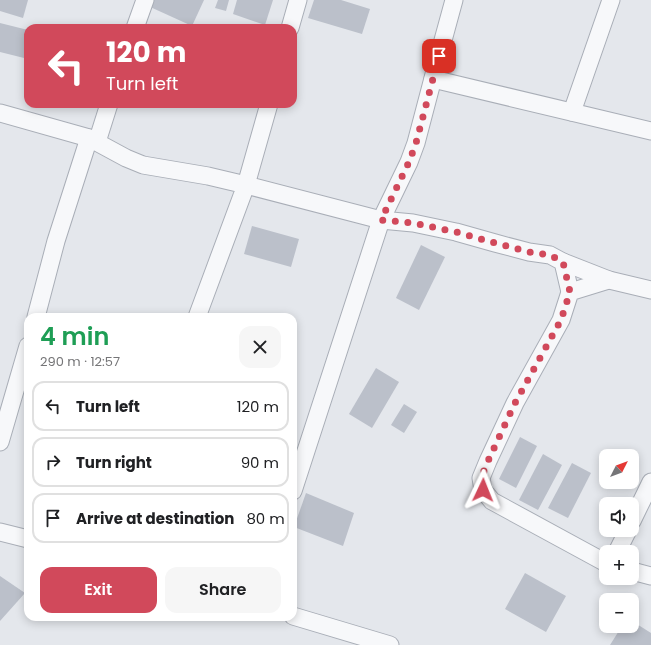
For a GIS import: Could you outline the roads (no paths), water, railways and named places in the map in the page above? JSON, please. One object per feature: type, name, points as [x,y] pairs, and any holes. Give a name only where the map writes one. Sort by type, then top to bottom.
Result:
[{"type":"street","points":[[136,24],[145,0]]},
{"type":"street","points":[[291,24],[298,0]]},
{"type":"street","points":[[297,479],[381,220],[409,162],[416,143],[454,0]]},
{"type":"street","points":[[572,112],[611,0]]},
{"type":"street","points":[[433,79],[651,131]]},
{"type":"street","points":[[37,313],[56,241],[93,140],[108,108]]},
{"type":"street","points":[[199,313],[246,185],[268,108]]},
{"type":"street","points":[[0,113],[93,140],[126,158],[143,165],[208,176],[381,220],[413,223],[456,232],[529,252],[550,255],[563,262],[609,280],[651,290]]},
{"type":"street","points":[[563,262],[570,292],[561,320],[515,403],[481,478],[483,490],[492,501],[599,559]]},
{"type":"street","points":[[570,292],[609,280]]},
{"type":"street","points":[[0,442],[24,360]]},
{"type":"street","points":[[639,507],[651,482]]},
{"type":"street","points":[[0,532],[24,538]]},
{"type":"street","points":[[639,573],[651,576]]},
{"type":"street","points":[[297,617],[390,645]]}]
